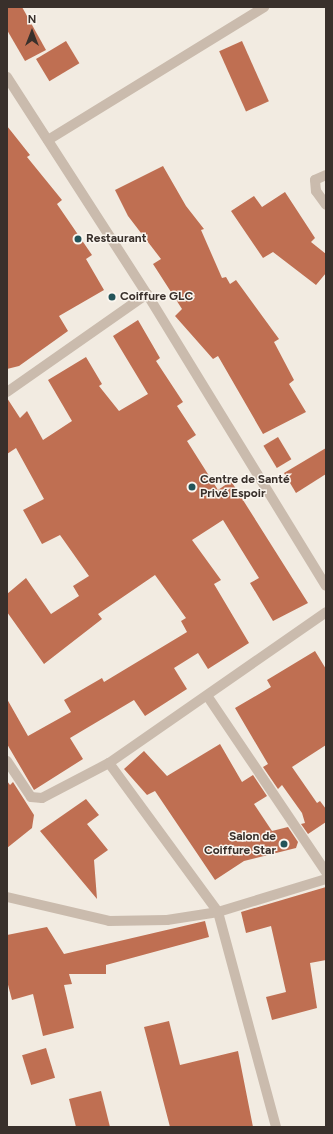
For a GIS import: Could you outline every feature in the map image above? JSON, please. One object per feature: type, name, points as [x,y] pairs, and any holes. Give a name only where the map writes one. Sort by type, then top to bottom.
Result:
[{"type":"street","points":[[48,140],[264,7]]},
{"type":"street","points":[[7,77],[147,294],[326,586]]},
{"type":"street","points":[[326,175],[315,180],[316,191],[326,205]]},
{"type":"street","points":[[7,392],[147,294]]},
{"type":"street","points":[[7,761],[36,799],[109,763],[208,697],[326,612]]},
{"type":"street","points":[[208,697],[326,872]]},
{"type":"street","points":[[109,763],[218,912],[276,1127]]},
{"type":"street","points":[[7,897],[109,921],[167,920],[218,912],[326,879]]},
{"type":"building","points":[[7,7],[22,7],[46,50],[25,61],[7,30]]},
{"type":"building","points":[[66,41],[79,63],[49,81],[36,59]]},
{"type":"building","points":[[242,41],[269,101],[246,111],[219,51]]},
{"type":"building","points":[[7,126],[30,155],[27,157],[62,200],[57,204],[92,255],[86,259],[104,290],[59,316],[68,331],[19,366],[7,369]]},
{"type":"building","points":[[163,166],[186,206],[204,229],[201,230],[222,278],[226,277],[230,284],[236,280],[279,339],[274,342],[294,380],[289,384],[306,412],[263,434],[218,356],[213,359],[175,316],[182,309],[153,264],[161,259],[128,216],[115,190]]},
{"type":"building","points":[[285,192],[315,238],[311,242],[326,254],[326,273],[316,285],[273,252],[263,258],[231,211],[254,196],[262,207]]},
{"type":"building","points":[[138,320],[160,358],[156,361],[183,402],[177,406],[196,435],[187,441],[218,490],[231,481],[308,603],[273,621],[250,583],[259,578],[223,520],[192,540],[221,580],[214,584],[249,643],[208,669],[198,653],[174,668],[187,689],[145,716],[134,700],[70,738],[83,759],[34,790],[7,744],[7,699],[28,736],[71,712],[64,700],[102,678],[104,682],[187,632],[181,621],[186,618],[155,575],[98,614],[102,619],[44,664],[7,612],[7,594],[26,578],[51,614],[79,596],[73,586],[89,576],[60,535],[42,544],[23,510],[44,499],[16,448],[7,454],[7,398],[20,418],[27,411],[43,440],[72,421],[48,380],[86,357],[102,384],[99,386],[119,411],[148,394],[113,336]]},
{"type":"building","points":[[278,437],[291,459],[277,468],[263,446]]},
{"type":"building","points":[[326,448],[326,474],[296,493],[284,473]]},
{"type":"building","points":[[315,651],[326,669],[326,745],[292,767],[317,803],[320,801],[326,809],[326,822],[308,834],[301,824],[305,823],[302,813],[282,785],[278,789],[263,767],[268,764],[235,708],[271,687],[267,680]]},
{"type":"building","points":[[220,744],[242,782],[253,775],[267,796],[254,804],[272,831],[288,827],[298,842],[296,848],[244,861],[215,880],[155,791],[147,795],[124,769],[144,751],[167,776]]},
{"type":"building","points":[[7,781],[10,785],[13,782],[34,815],[32,828],[7,848]]},
{"type":"building","points":[[86,799],[99,815],[87,824],[108,850],[94,860],[97,899],[40,831]]},
{"type":"building","points":[[326,887],[326,960],[310,963],[317,1008],[272,1020],[266,997],[286,992],[271,926],[246,933],[241,912]]},
{"type":"building","points":[[205,921],[209,937],[106,965],[106,974],[69,974],[72,984],[64,985],[74,1028],[43,1036],[33,994],[12,1000],[7,981],[7,935],[47,927],[64,954]]},
{"type":"building","points":[[169,1021],[180,1065],[238,1051],[253,1127],[170,1127],[144,1027]]},
{"type":"building","points":[[46,1048],[55,1078],[31,1085],[22,1055]]},
{"type":"building","points":[[101,1091],[110,1127],[76,1127],[69,1099]]},
{"type":"place","name":"Restaurant","points":[[78,239]]},
{"type":"place","name":"Coiffure GLC","points":[[112,297]]},
{"type":"place","name":"Centre de Santé Privé Espoir","points":[[192,487]]},
{"type":"place","name":"Salon de Coiffure Star","points":[[284,844]]}]
